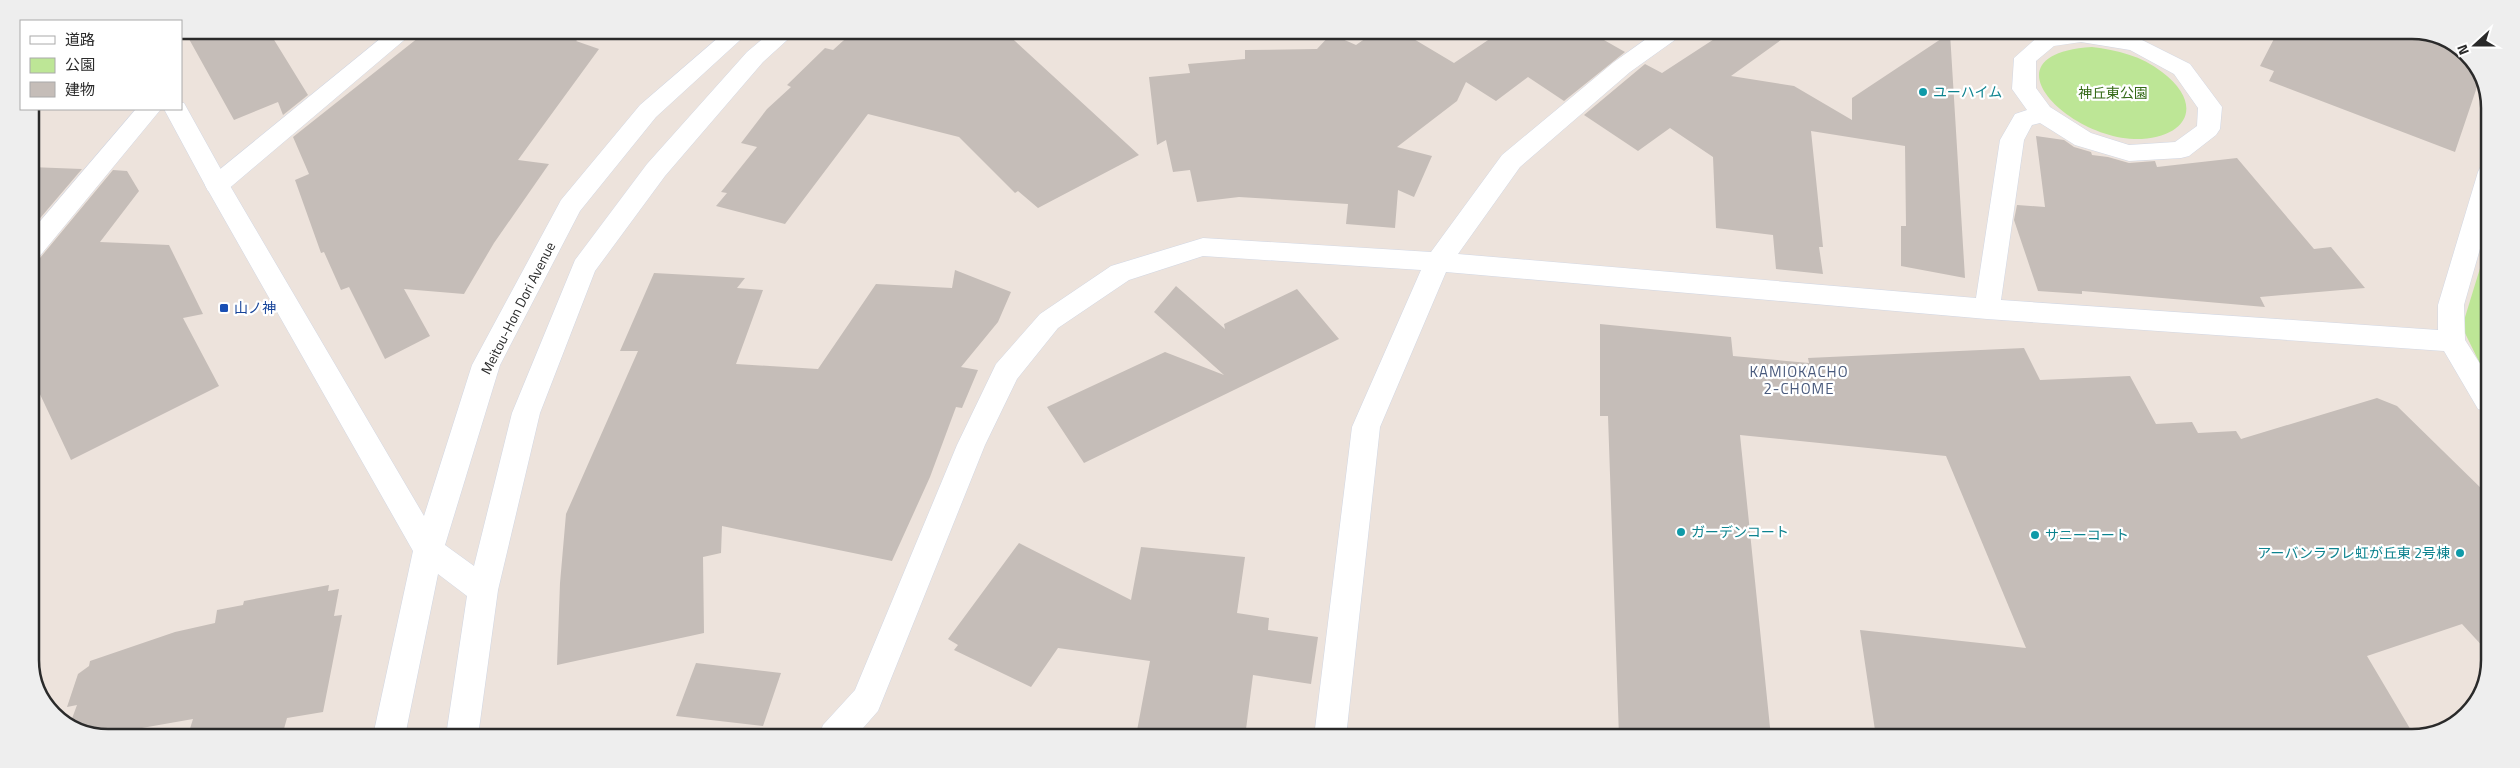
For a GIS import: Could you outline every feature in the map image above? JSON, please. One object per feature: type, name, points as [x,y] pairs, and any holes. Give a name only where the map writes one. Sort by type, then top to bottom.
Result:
[{"type":"street","points":[[216,185],[394,39]]},
{"type":"street","name":"Meitou-Hon Dori Avenue","points":[[390,729],[428,550],[486,365],[570,206],[648,110],[730,39]]},
{"type":"street","points":[[463,729],[483,590],[526,413],[584,267],[656,170],[755,57],[776,39]]},
{"type":"street","points":[[1331,729],[1366,427],[1438,262],[1510,161],[1622,67],[1661,39]]},
{"type":"street","points":[[2055,39],[2048,40],[2025,58],[2024,89],[2042,112],[2083,139],[2129,153],[2181,150],[2208,129],[2210,107],[2182,69],[2136,44],[2105,39]]},
{"type":"street","points":[[39,239],[148,110]]},
{"type":"street","points":[[177,110],[216,185],[428,550],[483,590]]},
{"type":"street","points":[[1987,308],[2012,140],[2023,120],[2042,112]]},
{"type":"street","points":[[2481,204],[2452,306],[2452,341],[2481,389]]},
{"type":"street","points":[[841,729],[867,700],[971,445],[1006,372],[1049,321],[1120,273],[1203,247],[1438,262],[1987,308],[2452,341]]},
{"type":"green space","name":"神丘東公園","points":[[2092,47],[2120,52],[2138,58],[2162,72],[2176,85],[2184,97],[2186,108],[2184,119],[2177,127],[2166,134],[2152,138],[2134,139],[2108,135],[2084,125],[2062,111],[2047,95],[2039,79],[2043,64],[2059,53]]},
{"type":"green space","points":[[2481,265],[2481,366],[2462,327]]},
{"type":"building","points":[[189,39],[274,39],[308,95],[283,115],[278,102],[234,120]]},
{"type":"building","points":[[417,39],[578,39],[576,41],[599,49],[518,160],[549,164],[494,243],[464,294],[404,289],[430,336],[385,359],[349,287],[341,290],[324,252],[321,253],[295,180],[309,174],[293,137]]},
{"type":"building","points":[[845,39],[1013,39],[1139,155],[1038,208],[1018,191],[1015,193],[959,137],[868,114],[785,224],[716,206],[727,193],[721,192],[757,147],[741,143],[767,109],[791,87],[787,85],[825,48],[833,50]]},
{"type":"building","points":[[1326,39],[1342,39],[1356,45],[1365,39],[1414,39],[1454,63],[1490,39],[1602,39],[1625,52],[1564,101],[1528,77],[1496,101],[1466,82],[1457,101],[1397,147],[1432,156],[1414,197],[1398,190],[1395,228],[1346,224],[1348,204],[1239,197],[1197,202],[1190,170],[1173,172],[1166,140],[1157,145],[1149,77],[1190,73],[1188,64],[1245,59],[1245,50],[1317,49]]},
{"type":"building","points":[[1714,39],[1782,39],[1731,76],[1794,86],[1852,120],[1852,98],[1941,39],[1950,39],[1965,278],[1901,266],[1901,226],[1906,226],[1905,146],[1811,131],[1823,247],[1819,247],[1823,274],[1776,269],[1773,235],[1716,228],[1713,157],[1670,128],[1638,151],[1584,115],[1645,64],[1662,73]]},
{"type":"building","points":[[2274,39],[2421,39],[2439,44],[2450,50],[2450,70],[2470,70],[2477,85],[2455,152],[2269,81],[2274,71],[2260,66]]},
{"type":"building","points":[[2036,136],[2064,140],[2074,147],[2091,152],[2092,155],[2129,163],[2155,161],[2157,167],[2237,158],[2314,249],[2331,247],[2365,288],[2260,297],[2265,307],[2082,291],[2082,294],[2038,291],[2014,220],[2017,205],[2045,207]]},
{"type":"building","points":[[39,167],[82,169],[39,219]]},
{"type":"building","points":[[113,170],[127,171],[139,191],[100,242],[169,245],[203,314],[183,318],[219,386],[71,460],[39,392],[40,258]]},
{"type":"building","points":[[955,270],[1011,292],[998,322],[961,367],[978,370],[962,408],[956,407],[930,477],[892,561],[722,526],[721,553],[703,557],[704,633],[557,665],[560,583],[566,514],[638,351],[620,351],[654,273],[745,278],[737,288],[763,290],[736,364],[818,369],[876,284],[952,288]]},
{"type":"building","points":[[1176,286],[1225,329],[1224,324],[1297,289],[1339,339],[1084,463],[1047,407],[1165,352],[1224,375],[1154,312]]},
{"type":"building","points":[[1600,324],[1731,337],[1733,356],[1809,363],[1808,358],[2024,348],[2040,380],[2130,376],[2156,424],[2192,422],[2198,433],[2236,431],[2241,439],[2377,398],[2397,406],[2481,488],[2481,645],[2462,624],[2367,656],[2410,729],[1875,729],[1860,630],[2026,648],[1946,456],[1740,435],[1770,729],[1619,729],[1608,416],[1600,416]]},
{"type":"building","points":[[1019,543],[1131,600],[1141,547],[1245,557],[1237,613],[1269,618],[1268,630],[1318,637],[1311,684],[1253,675],[1246,729],[1137,729],[1150,661],[1058,648],[1031,687],[954,650],[958,645],[948,639]]},
{"type":"building","points":[[329,585],[328,591],[339,589],[334,616],[342,615],[323,712],[287,718],[284,729],[190,729],[193,719],[136,729],[99,729],[72,719],[77,705],[67,707],[78,674],[89,666],[90,661],[175,632],[215,623],[217,610],[243,605],[244,601]]},
{"type":"building","points":[[696,663],[781,673],[763,726],[676,716]]},
{"type":"place","name":"ユーハイム","points":[[1923,92]]},
{"type":"place","name":"山ノ神","points":[[224,308]]},
{"type":"place","name":"ガーデンコート","points":[[1681,532]]},
{"type":"place","name":"サニーコート","points":[[2035,535]]},
{"type":"place","name":"アーバンラフレ虹が丘東 2号棟","points":[[2460,553]]},
{"type":"district","name":"KAMIOKACHO 2-CHOME","points":[[1799,380]]}]
